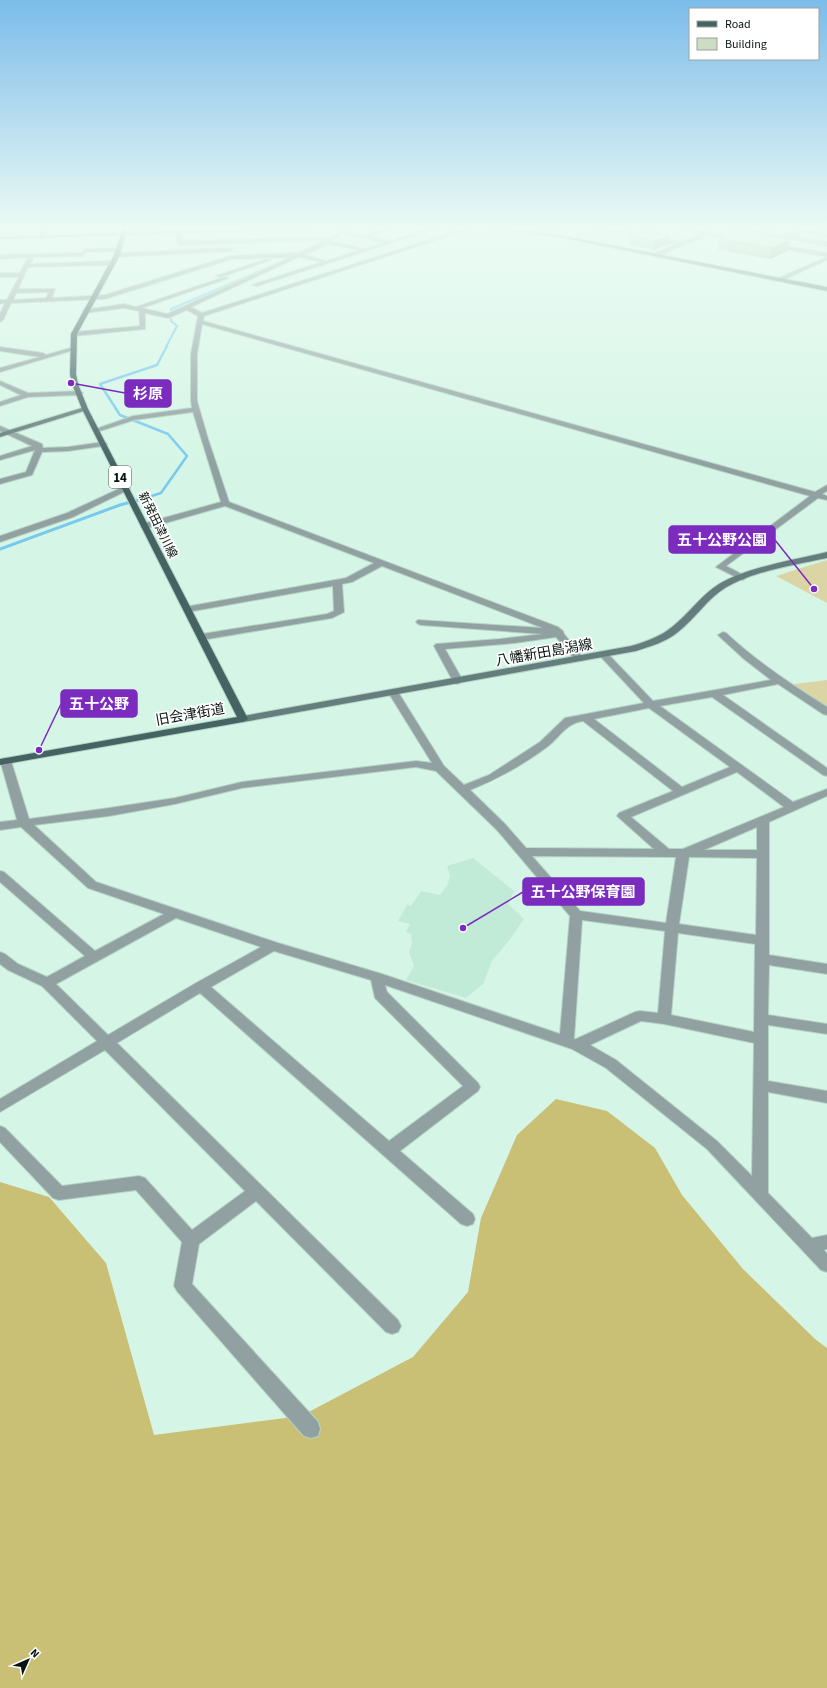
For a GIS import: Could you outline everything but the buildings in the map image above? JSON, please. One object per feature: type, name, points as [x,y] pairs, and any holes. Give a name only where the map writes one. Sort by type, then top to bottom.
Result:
[{"type":"main road","name":"新発田津川線","points":[[88,307],[74,334],[73,374],[75,384],[80,393],[85,409],[243,719]]},
{"type":"main road","name":"旧会津街道","points":[[2,761],[243,719]]},
{"type":"street","points":[[0,320],[7,307]]},
{"type":"street","points":[[86,311],[118,307]]},
{"type":"street","points":[[127,307],[170,316],[190,307],[201,318],[827,498]]},
{"type":"street","points":[[135,309],[142,307]]},
{"type":"street","points":[[201,318],[235,307]]},
{"type":"street","points":[[74,334],[143,328],[142,311]]},
{"type":"street","points":[[201,318],[194,354],[194,401],[204,439],[225,503]]},
{"type":"street","points":[[0,349],[48,356]]},
{"type":"street","points":[[0,370],[74,349]]},
{"type":"street","points":[[0,383],[26,395]]},
{"type":"street","points":[[0,404],[26,395],[80,393]]},
{"type":"street","points":[[4,433],[85,409]]},
{"type":"street","points":[[96,430],[133,418],[196,409]]},
{"type":"street","points":[[0,428],[4,433],[39,448]]},
{"type":"street","points":[[0,458],[39,448],[68,449],[103,444]]},
{"type":"street","points":[[0,482],[29,473],[39,448]]},
{"type":"street","points":[[743,577],[720,567],[827,487]]},
{"type":"street","points":[[0,539],[70,515],[126,489]]},
{"type":"street","points":[[145,526],[225,503],[555,629],[559,632],[579,660]]},
{"type":"street","name":"八幡新田島潟線","points":[[243,719],[579,660],[633,649],[662,638],[675,630],[705,599],[716,590],[743,577],[827,555]]},
{"type":"street","points":[[188,609],[349,580],[381,563]]},
{"type":"street","points":[[202,637],[329,616],[339,612],[337,582]]},
{"type":"street","points":[[421,622],[559,632]]},
{"type":"street","points":[[458,681],[439,646],[493,643],[541,637],[559,632]]},
{"type":"street","points":[[723,635],[740,652],[827,712]]},
{"type":"street","points":[[604,655],[651,705],[792,807]]},
{"type":"street","points":[[463,789],[493,778],[544,744],[569,720],[780,681]]},
{"type":"street","points":[[394,692],[440,768],[501,827],[576,915],[762,940]]},
{"type":"street","points":[[715,694],[827,772]]},
{"type":"street","points":[[585,717],[680,792]]},
{"type":"street","points":[[2,761],[24,823],[92,885],[273,946],[377,977],[572,1043],[611,1064],[712,1145],[827,1265]]},
{"type":"street","points":[[0,826],[109,812],[175,801],[242,785],[416,764],[440,768]]},
{"type":"street","points":[[666,853],[623,816],[737,768]]},
{"type":"street","points":[[683,854],[827,792]]},
{"type":"street","points":[[760,1195],[763,820]]},
{"type":"street","points":[[522,852],[762,854]]},
{"type":"street","points":[[664,1019],[672,928],[683,854]]},
{"type":"street","points":[[0,875],[94,957]]},
{"type":"street","points":[[47,983],[175,913]]},
{"type":"street","points":[[572,1043],[576,915]]},
{"type":"street","points":[[0,1106],[201,986],[273,946]]},
{"type":"street","points":[[0,957],[12,967],[47,983],[392,1326]]},
{"type":"street","points":[[762,959],[827,969]]},
{"type":"street","points":[[377,977],[380,994],[473,1087],[390,1150]]},
{"type":"street","points":[[201,986],[467,1219]]},
{"type":"street","points":[[572,1043],[640,1016],[664,1019],[761,1039]]},
{"type":"street","points":[[761,1019],[827,1029]]},
{"type":"street","points":[[761,1085],[827,1097]]},
{"type":"street","points":[[0,1132],[59,1193],[139,1183],[190,1240]]},
{"type":"street","points":[[256,1192],[190,1240],[182,1286],[311,1429]]},
{"type":"street","points":[[810,1246],[827,1242]]},
{"type":"shaded area","points":[[827,560],[827,603],[776,576]]},
{"type":"shaded area","points":[[827,680],[827,707],[794,684]]},
{"type":"shaded area","points":[[473,858],[514,891],[508,904],[524,919],[492,961],[483,984],[466,998],[406,980],[414,966],[409,952],[412,944],[411,934],[406,932],[410,924],[398,921],[407,905],[411,906],[421,891],[440,895],[448,884],[450,875],[447,866]]},
{"type":"shaded area","points":[[556,1099],[607,1111],[655,1148],[682,1195],[743,1269],[815,1339],[827,1348],[827,1688],[0,1688],[0,1182],[49,1197],[106,1263],[154,1435],[301,1416],[413,1357],[468,1292],[481,1218],[517,1135]]},
{"type":"waterway","points":[[166,347],[177,326],[171,321],[171,309],[176,307]]},
{"type":"waterway","points":[[139,500],[161,493],[187,456],[168,434],[120,415],[100,384],[157,365],[167,346]]},
{"type":"waterway","points":[[0,549],[120,505],[142,499]]},
{"type":"place","name":"杉原","points":[[71,383]]},
{"type":"place","name":"五十公野公園","points":[[814,589]]},
{"type":"place","name":"五十公野","points":[[39,750]]},
{"type":"place","name":"五十公野保育園","points":[[463,928]]}]
